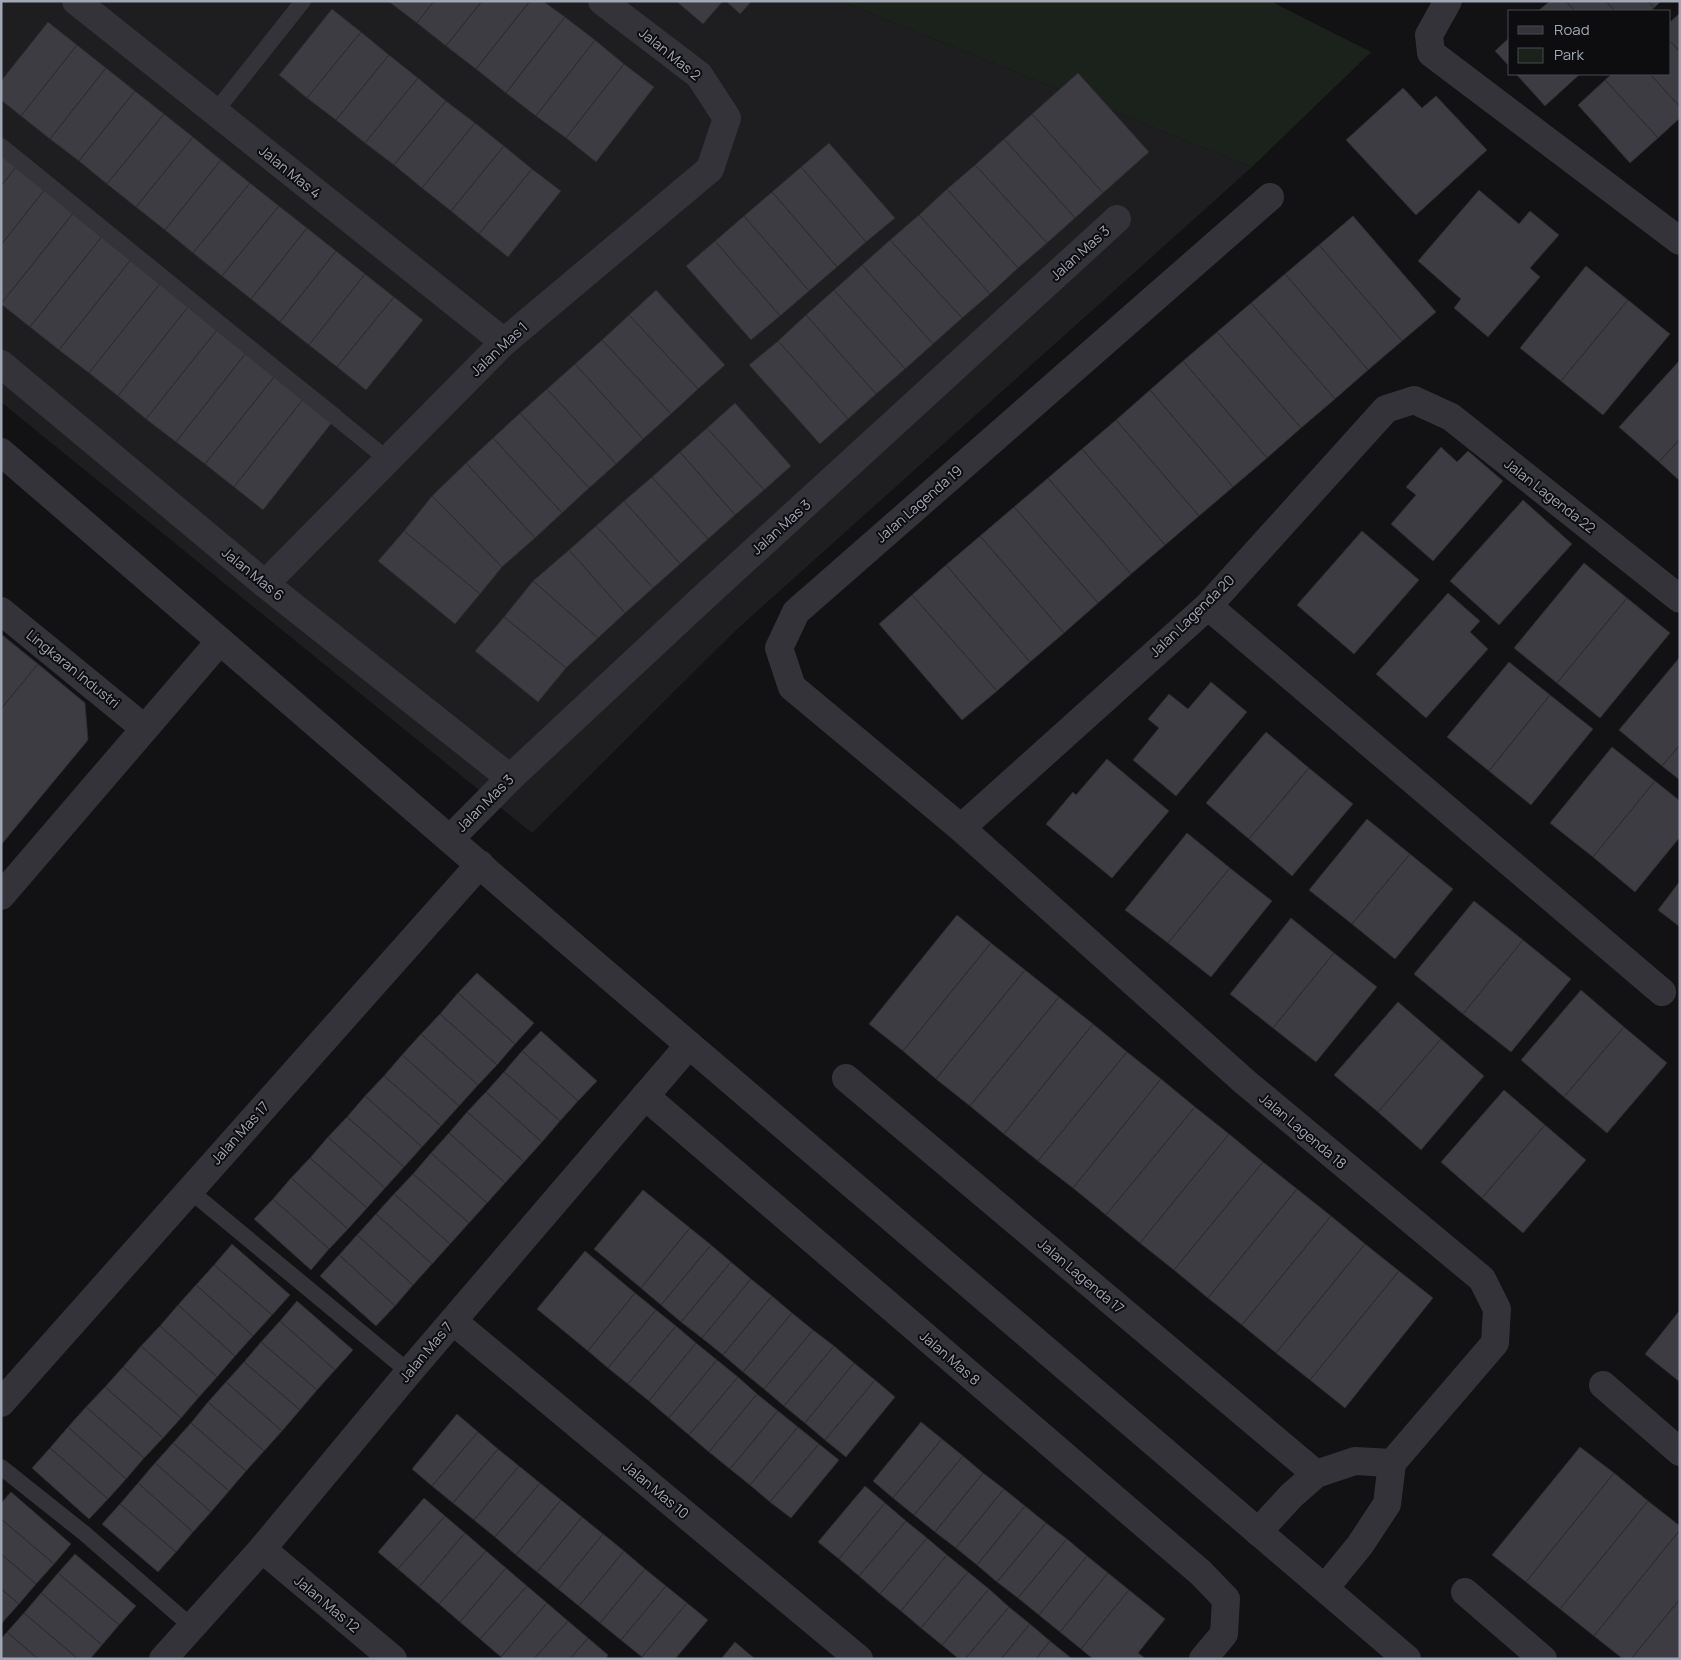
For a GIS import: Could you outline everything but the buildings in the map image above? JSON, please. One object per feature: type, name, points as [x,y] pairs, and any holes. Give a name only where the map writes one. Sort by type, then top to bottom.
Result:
[{"type":"street","name":"Jalan Mas 4","points":[[76,1],[504,342]]},
{"type":"street","name":"Jalan Mas 2","points":[[602,1],[699,75],[727,118]]},
{"type":"street","points":[[1448,1],[1428,35],[1431,53],[1675,228]]},
{"type":"street","name":"Jalan Mas 1","points":[[265,584],[504,342],[710,170],[727,118]]},
{"type":"street","name":"Jalan Lagenda 19","points":[[961,828],[792,687],[779,648],[796,612],[1270,197]]},
{"type":"street","name":"Jalan Mas 3","points":[[450,839],[510,778],[1116,220]]},
{"type":"street","name":"Jalan Mas 6","points":[[1,364],[265,584],[510,778]]},
{"type":"street","name":"Jalan Lagenda 20","points":[[961,828],[1208,606],[1386,409],[1414,400]]},
{"type":"street","name":"Jalan Lagenda 22","points":[[1414,400],[1451,417],[1680,599]]},
{"type":"street","points":[[1,452],[689,1045],[1407,1659]]},
{"type":"street","points":[[1208,606],[1662,992]]},
{"type":"street","name":"Lingkaran Industri","points":[[1,611],[144,728]]},
{"type":"street","points":[[1,896],[220,641]]},
{"type":"street","name":"Jalan Lagenda 18","points":[[961,828],[1245,1082],[1482,1279],[1497,1308],[1494,1343],[1392,1463]]},
{"type":"street","name":"Jalan Mas 17","points":[[1,1403],[480,864]]},
{"type":"street","name":"Jalan Mas 7","points":[[163,1659],[262,1549],[409,1372],[689,1045]]},
{"type":"street","name":"Jalan Lagenda 17","points":[[846,1078],[1316,1474]]},
{"type":"street","name":"Jalan Mas 8","points":[[645,1096],[1201,1573],[1226,1599],[1224,1634],[1202,1659]]},
{"type":"street","name":"Jalan Mas 10","points":[[453,1321],[859,1659]]},
{"type":"street","points":[[1603,1385],[1680,1452]]},
{"type":"street","points":[[1258,1532],[1291,1496],[1316,1474],[1355,1462],[1392,1463],[1387,1504],[1360,1545],[1324,1588]]},
{"type":"street","name":"Jalan Mas 12","points":[[262,1549],[393,1659]]},
{"type":"street","points":[[1465,1592],[1543,1659]]},
{"type":"lane","points":[[215,112],[303,1]]},
{"type":"lane","points":[[1,146],[387,459]]},
{"type":"lane","points":[[190,1190],[409,1372]]},
{"type":"lane","points":[[1,1467],[84,1533],[191,1626]]},
{"type":"shaded area","points":[[1,1],[840,1],[1252,167],[734,632],[532,833],[1,402]]},
{"type":"green space","points":[[840,1],[1270,1],[1371,52],[1252,167]]}]
